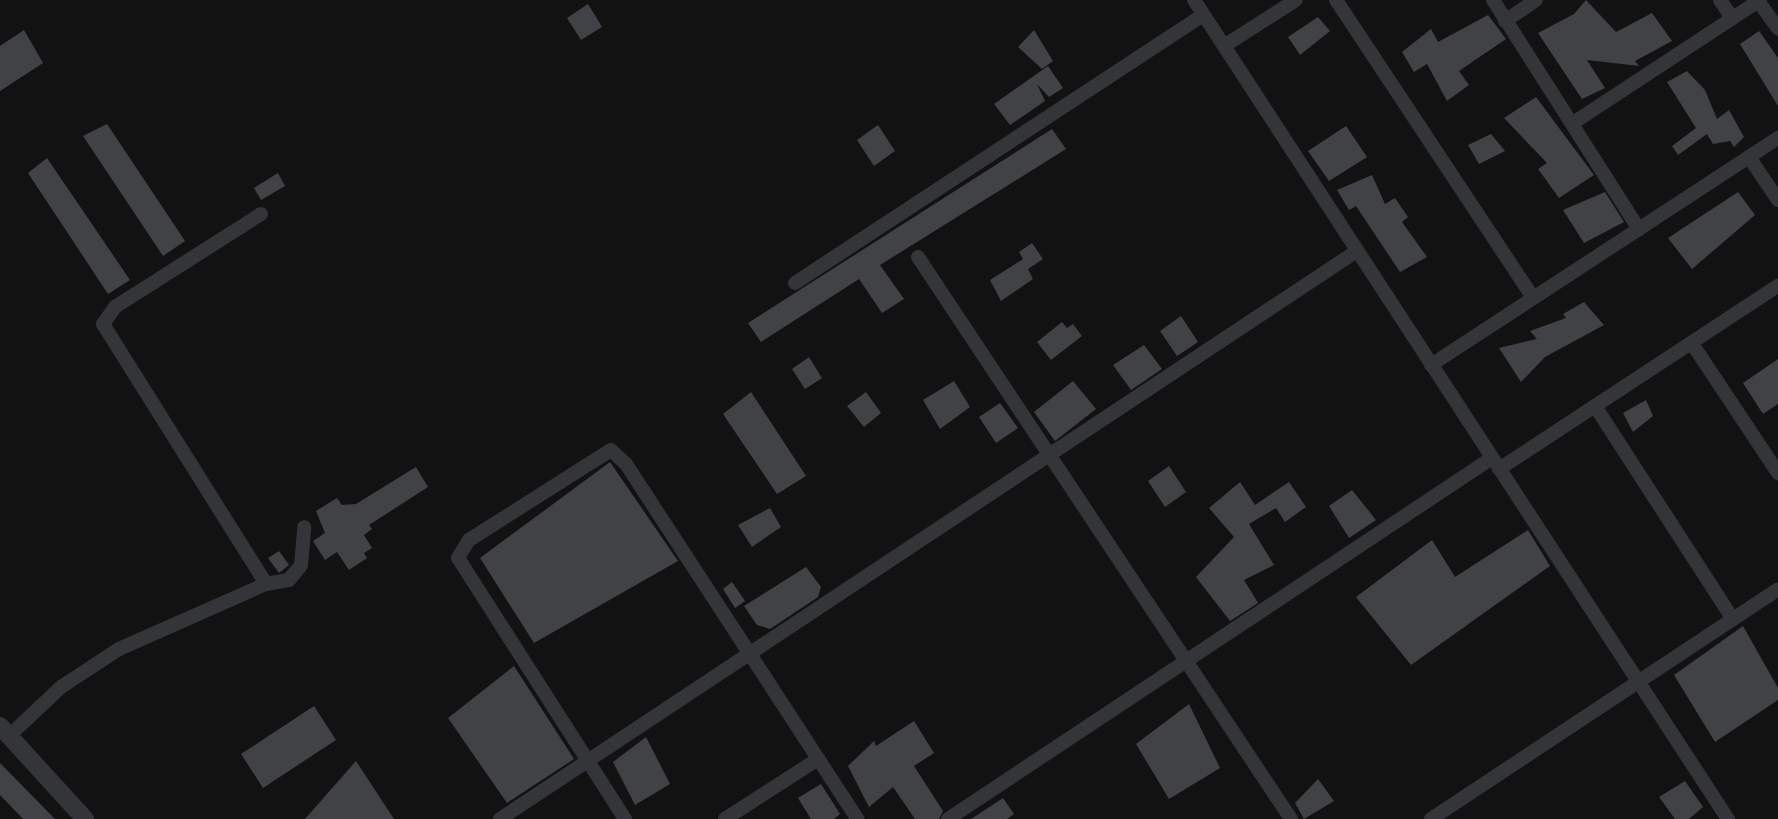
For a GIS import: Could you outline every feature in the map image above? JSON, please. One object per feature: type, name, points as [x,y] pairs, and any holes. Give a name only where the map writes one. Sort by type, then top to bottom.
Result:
[{"type":"street","points":[[1194,0],[1728,819]]},
{"type":"street","points":[[1224,46],[1296,0]]},
{"type":"street","points":[[1336,0],[1533,298]]},
{"type":"street","points":[[1492,0],[1639,229]]},
{"type":"street","points":[[1505,21],[1536,0]]},
{"type":"street","points":[[1720,0],[1732,18]]},
{"type":"street","points":[[1573,123],[1759,1],[1778,29]]},
{"type":"street","points":[[795,283],[1203,15]]},
{"type":"street","points":[[1431,365],[1778,138]]},
{"type":"street","points":[[1749,157],[1778,200]]},
{"type":"street","points":[[261,214],[115,307],[103,324],[266,584]]},
{"type":"street","points":[[500,819],[1049,454],[1150,393],[1358,251]]},
{"type":"street","points":[[918,257],[1291,819]]},
{"type":"street","points":[[948,819],[1185,662],[1495,463],[1693,345],[1778,286]]},
{"type":"street","points":[[1693,345],[1778,473]]},
{"type":"street","points":[[1594,406],[1733,619]]},
{"type":"street","points":[[625,819],[586,762],[458,558],[469,540],[611,450],[626,464],[857,819]]},
{"type":"street","points":[[86,819],[5,731],[83,670],[266,584],[283,584],[296,573],[304,556],[304,527]]},
{"type":"street","points":[[1431,819],[1641,683],[1778,589]]},
{"type":"street","points":[[725,819],[818,759]]},
{"type":"building","points":[[1586,0],[1616,32],[1652,13],[1672,41],[1635,61],[1639,66],[1587,60],[1605,88],[1582,99],[1538,33],[1574,14]]},
{"type":"building","points":[[588,4],[602,27],[581,40],[567,18]]},
{"type":"building","points":[[1488,15],[1506,39],[1459,71],[1469,85],[1447,101],[1427,64],[1414,72],[1402,52],[1431,29],[1438,42]]},
{"type":"building","points":[[1318,17],[1330,31],[1300,55],[1288,37]]},
{"type":"building","points":[[24,30],[43,63],[0,91],[0,46]]},
{"type":"building","points":[[1034,30],[1053,61],[1042,69],[1018,47]]},
{"type":"building","points":[[1759,31],[1778,58],[1778,106],[1740,44]]},
{"type":"building","points":[[1048,66],[1063,88],[1049,97],[1037,84],[1045,101],[1010,125],[994,104]]},
{"type":"building","points":[[1687,71],[1705,90],[1717,119],[1729,110],[1744,137],[1734,147],[1730,141],[1713,144],[1707,134],[1678,155],[1672,146],[1696,128],[1667,82]]},
{"type":"building","points":[[1536,97],[1594,175],[1559,198],[1538,169],[1547,163],[1504,118]]},
{"type":"building","points":[[107,124],[185,241],[163,256],[83,136]]},
{"type":"building","points":[[878,125],[895,151],[874,166],[857,140]]},
{"type":"building","points":[[1346,126],[1367,157],[1329,181],[1308,151]]},
{"type":"building","points":[[1052,129],[1066,149],[880,265],[904,299],[882,313],[859,279],[761,342],[748,323]]},
{"type":"building","points":[[1491,134],[1505,151],[1479,164],[1468,145]]},
{"type":"building","points":[[47,158],[130,280],[108,294],[28,173]]},
{"type":"building","points":[[278,173],[285,186],[261,200],[254,188]]},
{"type":"building","points":[[1372,175],[1385,204],[1395,198],[1408,217],[1402,222],[1427,257],[1400,272],[1356,206],[1349,210],[1337,190]]},
{"type":"building","points":[[1605,192],[1624,222],[1584,243],[1563,210]]},
{"type":"building","points":[[1738,192],[1755,215],[1692,269],[1668,238]]},
{"type":"building","points":[[1032,243],[1043,259],[1028,269],[1033,279],[1001,301],[990,280],[1023,259],[1019,252]]},
{"type":"building","points":[[1584,302],[1604,325],[1545,357],[1521,382],[1499,348],[1537,339],[1530,331],[1566,318],[1563,314]]},
{"type":"building","points":[[1181,316],[1198,342],[1177,356],[1160,331]]},
{"type":"building","points":[[1062,322],[1067,328],[1073,324],[1082,336],[1051,360],[1037,342]]},
{"type":"building","points":[[1144,345],[1162,369],[1131,390],[1113,365]]},
{"type":"building","points":[[809,357],[822,378],[805,389],[792,369]]},
{"type":"building","points":[[1778,359],[1778,404],[1763,414],[1743,383]]},
{"type":"building","points":[[954,381],[970,407],[940,429],[923,400]]},
{"type":"building","points":[[1073,381],[1096,409],[1055,441],[1034,412]]},
{"type":"building","points":[[751,392],[806,476],[777,494],[723,414]]},
{"type":"building","points":[[866,392],[881,413],[864,427],[847,406]]},
{"type":"building","points":[[1646,400],[1653,416],[1633,432],[1623,413]]},
{"type":"building","points":[[1000,403],[1018,428],[996,443],[979,417]]},
{"type":"building","points":[[610,462],[678,561],[534,643],[480,558]]},
{"type":"building","points":[[1169,466],[1186,492],[1165,507],[1148,481]]},
{"type":"building","points":[[416,467],[428,487],[369,525],[372,529],[364,535],[372,548],[364,553],[367,558],[349,570],[337,552],[325,560],[313,541],[325,533],[316,511],[337,498],[342,505],[356,504]]},
{"type":"building","points":[[1240,482],[1255,505],[1289,482],[1306,507],[1285,522],[1276,508],[1249,524],[1274,565],[1244,580],[1258,603],[1230,621],[1196,577],[1234,537],[1209,508]]},
{"type":"building","points":[[1352,490],[1376,520],[1349,538],[1329,506]]},
{"type":"building","points":[[770,508],[781,527],[752,547],[738,525]]},
{"type":"building","points":[[1528,530],[1550,566],[1411,665],[1356,597],[1432,540],[1455,577]]},
{"type":"building","points":[[279,551],[289,565],[279,573],[268,558]]},
{"type":"building","points":[[806,567],[821,587],[818,597],[770,629],[757,625],[744,606]]},
{"type":"building","points":[[732,582],[745,601],[735,608],[723,589]]},
{"type":"building","points":[[1743,626],[1778,688],[1778,700],[1715,742],[1674,675]]},
{"type":"building","points":[[514,666],[574,759],[507,803],[448,718]]},
{"type":"building","points":[[1189,704],[1220,768],[1169,799],[1136,744]]},
{"type":"building","points":[[314,706],[336,740],[263,788],[241,754]]},
{"type":"building","points":[[914,721],[934,753],[914,766],[943,811],[939,819],[915,819],[893,787],[869,807],[848,766],[874,741],[876,746]]},
{"type":"building","points":[[646,737],[670,784],[635,805],[613,762]]},
{"type":"building","points":[[356,761],[394,819],[305,819]]},
{"type":"building","points":[[0,763],[55,819],[23,819],[0,795]]},
{"type":"building","points":[[1318,779],[1334,801],[1304,819],[1295,803]]},
{"type":"building","points":[[1685,781],[1703,807],[1689,819],[1675,819],[1659,797]]},
{"type":"building","points":[[821,784],[840,814],[834,819],[811,819],[798,798]]},
{"type":"building","points":[[1003,798],[1014,814],[1007,819],[971,819]]}]
